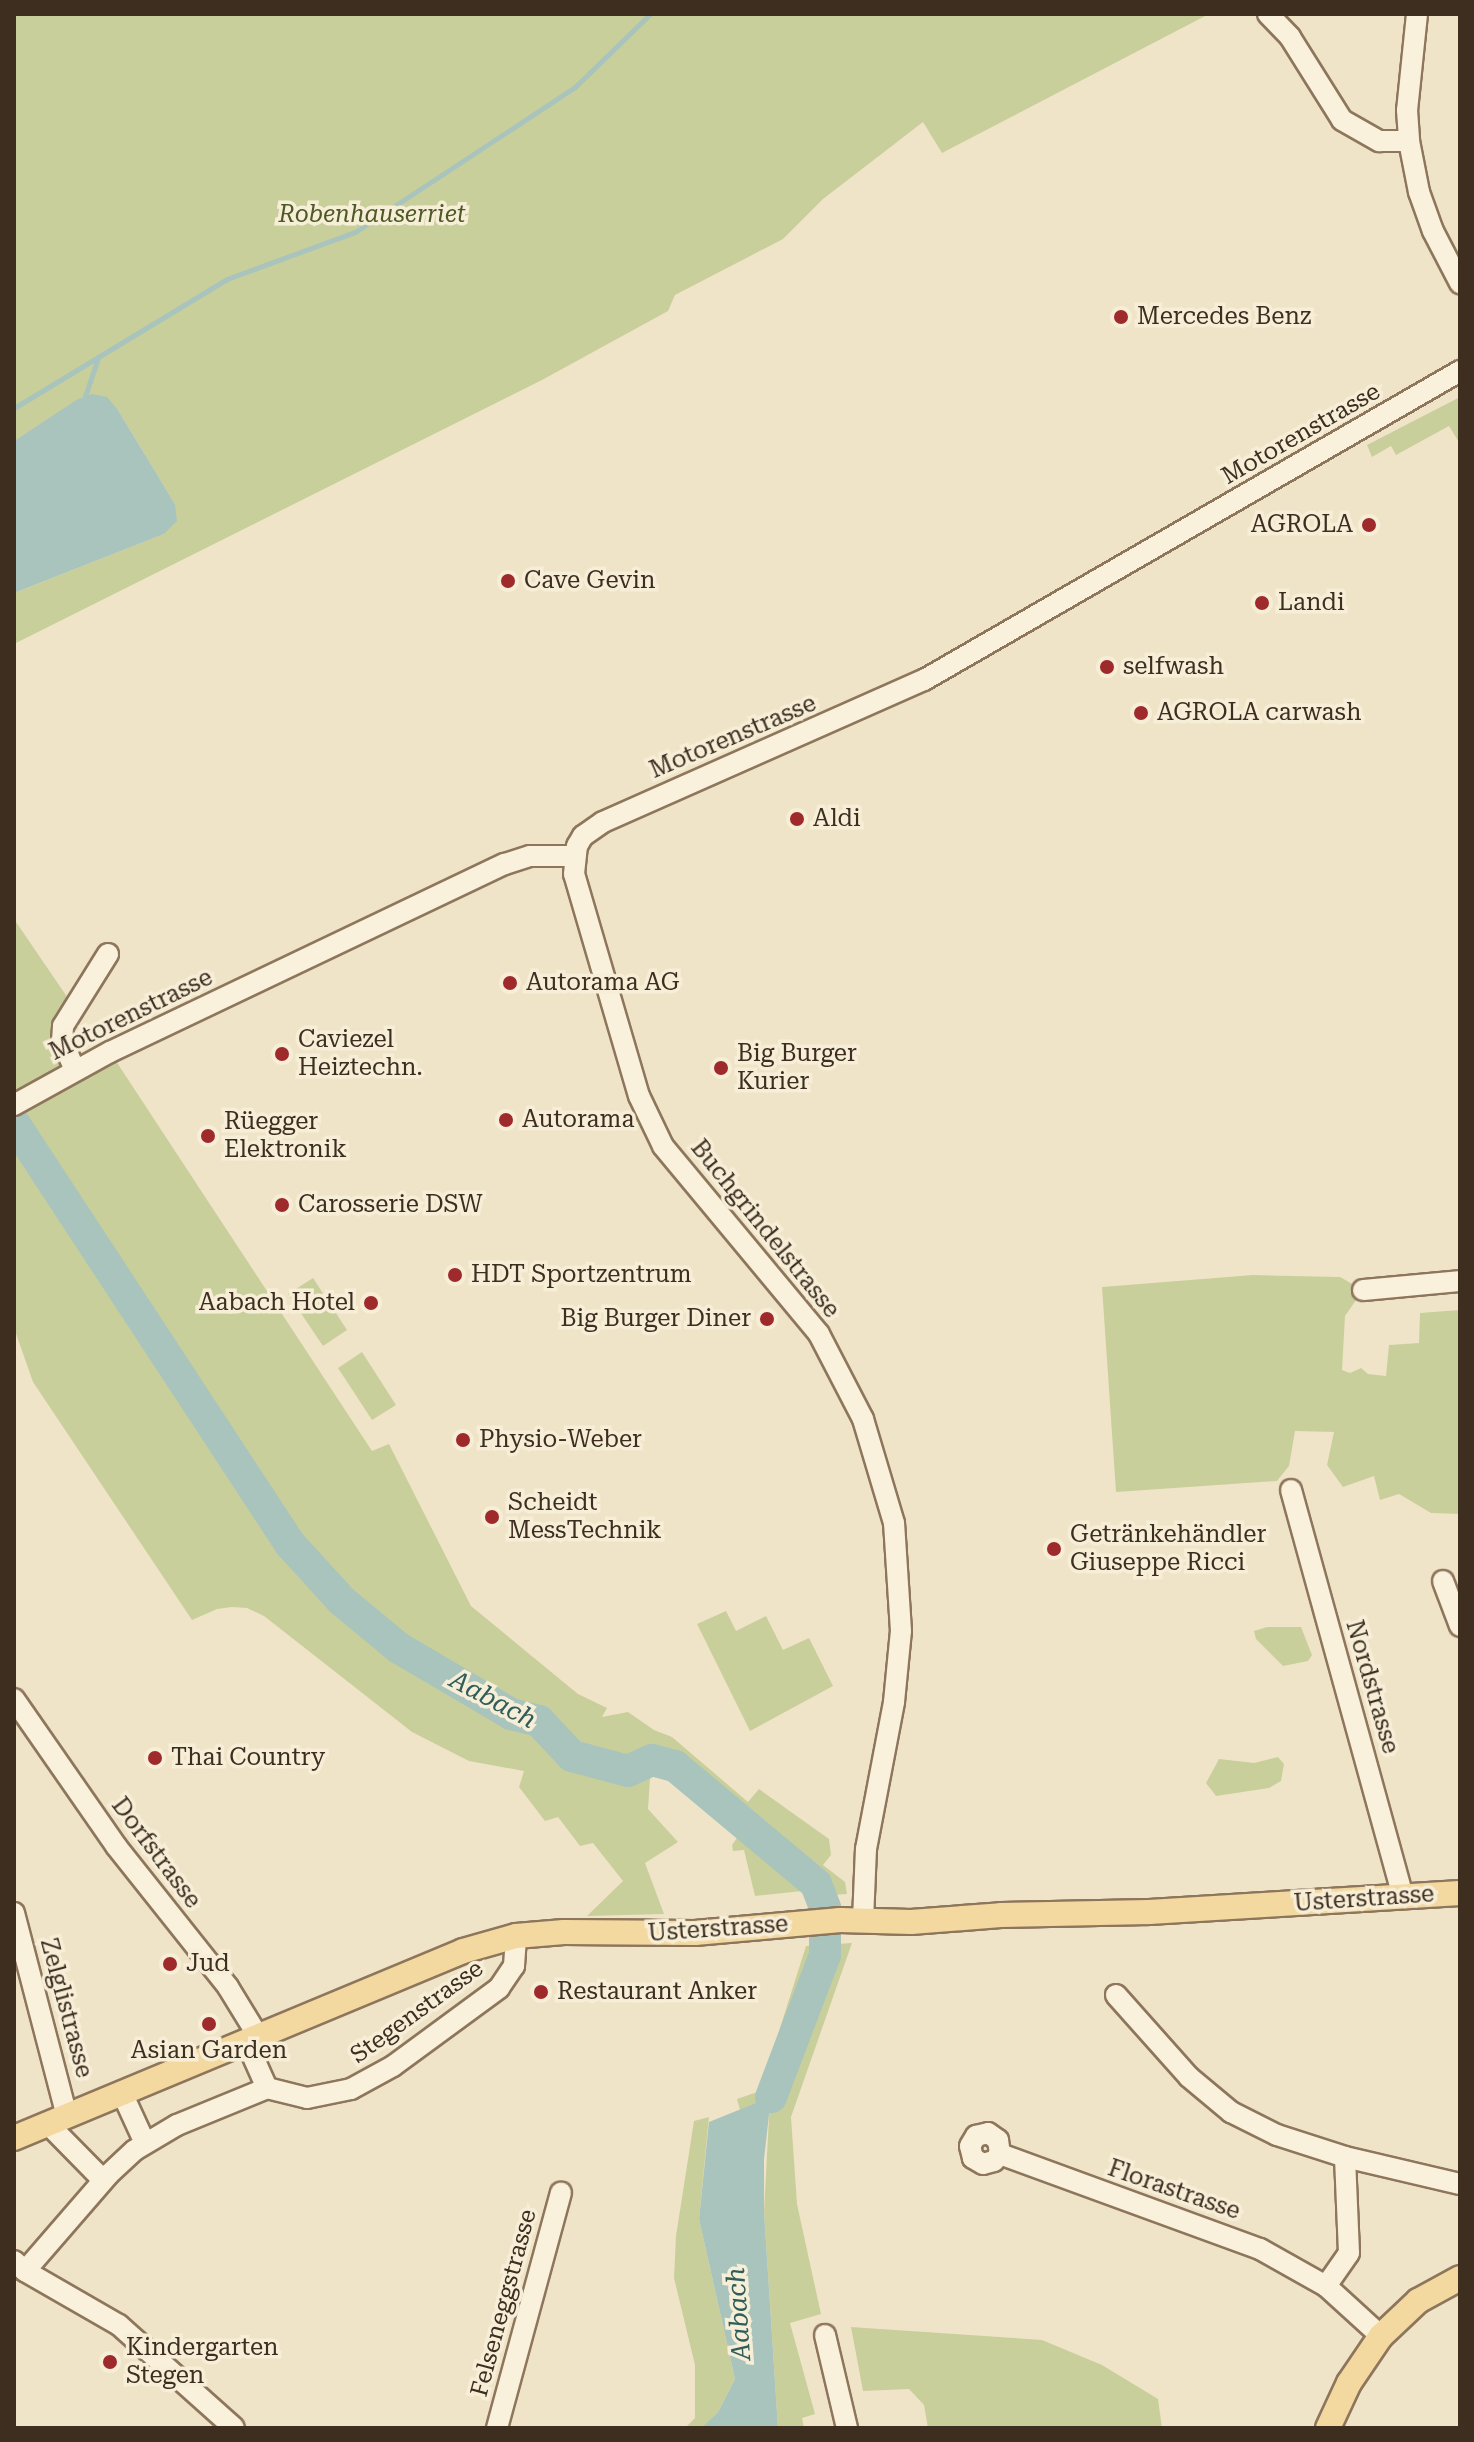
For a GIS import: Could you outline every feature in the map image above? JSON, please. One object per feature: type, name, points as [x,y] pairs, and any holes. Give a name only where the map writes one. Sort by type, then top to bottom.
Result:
[{"type":"main road","name":"Usterstrasse","points":[[14,2138],[463,1951],[516,1936],[564,1932],[695,1933],[810,1922],[1149,1912],[1460,1893]]},
{"type":"main road","points":[[1328,2428],[1349,2383],[1381,2336],[1418,2301],[1460,2278]]},
{"type":"street","points":[[1268,14],[1290,37],[1342,120],[1379,141],[1409,141]]},
{"type":"street","points":[[1417,14],[1407,110],[1409,141],[1419,192],[1433,231],[1460,283]]},
{"type":"street","name":"Motorenstrasse","points":[[22,1100],[75,1070],[505,864],[530,856],[574,856],[583,836],[603,822],[924,680],[1460,371]]},
{"type":"street","name":"Buchgrindelstrasse","points":[[574,856],[574,874],[639,1096],[663,1146],[819,1334],[863,1419],[894,1523],[901,1631],[894,1702],[852,1920]]},
{"type":"street","points":[[75,1070],[62,1041],[63,1026],[108,954]]},
{"type":"street","points":[[1363,1290],[1460,1281]]},
{"type":"street","name":"Nordstrasse","points":[[1291,1490],[1403,1897]]},
{"type":"street","points":[[1443,1581],[1460,1626]]},
{"type":"street","name":"Dorfstrasse","points":[[14,1699],[116,1846],[228,1987],[252,2039]]},
{"type":"street","name":"Zelglistrasse","points":[[14,1913],[58,2120]]},
{"type":"street","name":"Stegenstrasse","points":[[267,2088],[307,2098],[351,2089],[374,2078],[499,1988],[514,1966],[516,1936]]},
{"type":"street","points":[[1116,1995],[1189,2077],[1231,2112],[1277,2135],[1345,2157],[1460,2184]]},
{"type":"street","points":[[234,2428],[119,2325],[20,2266],[103,2180],[145,2143],[177,2125],[267,2088],[252,2039]]},
{"type":"street","points":[[122,2093],[145,2143]]},
{"type":"street","points":[[58,2120],[103,2180]]},
{"type":"street","name":"Florastrasse","points":[[1000,2154],[1260,2249],[1326,2286],[1381,2336]]},
{"type":"street","points":[[1326,2286],[1349,2253],[1345,2157]]},
{"type":"street","name":"Felseneggstrasse","points":[[497,2428],[561,2193]]},
{"type":"street","points":[[825,2335],[847,2428]]},
{"type":"green space","name":"Robenhauserriet","points":[[14,14],[1209,14],[942,153],[923,122],[823,199],[783,239],[675,295],[668,311],[542,380],[14,644],[14,593],[164,534],[175,504],[118,410],[85,396],[14,441]]},
{"type":"green space","points":[[1460,397],[1460,444],[1449,426],[1396,455],[1391,446],[1372,457],[1367,445]]},
{"type":"green space","points":[[14,919],[74,1007],[63,1026],[75,1069],[110,1052],[372,1451],[389,1444],[471,1606],[578,1694],[607,1708],[602,1717],[628,1712],[654,1730],[672,1737],[748,1802],[759,1789],[829,1839],[831,1855],[823,1865],[845,1882],[847,1894],[806,1897],[802,1891],[755,1896],[744,1850],[733,1851],[732,1845],[741,1832],[661,1766],[650,1779],[648,1809],[678,1842],[645,1863],[664,1914],[587,1916],[623,1881],[593,1843],[580,1846],[558,1817],[545,1821],[519,1787],[524,1771],[469,1761],[412,1732],[264,1616],[247,1608],[217,1609],[192,1620],[33,1382],[14,1328]]},
{"type":"green space","points":[[1253,1275],[1340,1277],[1363,1290],[1345,1316],[1342,1370],[1350,1373],[1361,1368],[1368,1374],[1386,1376],[1389,1345],[1419,1343],[1420,1313],[1460,1310],[1460,1514],[1431,1513],[1399,1494],[1380,1500],[1374,1476],[1343,1487],[1327,1465],[1334,1432],[1295,1431],[1289,1466],[1277,1481],[1116,1492],[1102,1287]]},
{"type":"green space","points":[[313,1278],[347,1330],[323,1346],[288,1294]]},
{"type":"green space","points":[[362,1352],[396,1405],[372,1420],[338,1368]]},
{"type":"green space","points":[[726,1611],[736,1631],[766,1616],[783,1650],[809,1638],[833,1686],[750,1731],[697,1624]]},
{"type":"green space","points":[[1267,1627],[1301,1627],[1312,1655],[1308,1661],[1283,1666],[1256,1639],[1254,1631]]},
{"type":"green space","points":[[1278,1757],[1284,1764],[1281,1781],[1269,1788],[1216,1796],[1206,1783],[1219,1759],[1254,1763]]},
{"type":"green space","points":[[852,1943],[791,2117],[797,2204],[821,2314],[790,2323],[815,2414],[802,2418],[804,2428],[778,2428],[764,2212],[770,2098],[740,2110],[737,2099],[760,2091],[806,1946]]},
{"type":"green space","points":[[709,2117],[699,2219],[735,2379],[718,2412],[701,2428],[685,2428],[695,2418],[695,2365],[674,2278],[676,2236],[694,2121]]},
{"type":"green space","points":[[851,2327],[1042,2340],[1102,2365],[1158,2399],[1162,2428],[928,2428],[924,2405],[909,2389],[863,2391]]},
{"type":"water","points":[[92,394],[107,397],[118,410],[175,504],[177,521],[164,534],[14,593],[14,441],[78,399]]},
{"type":"water","points":[[14,1114],[68,1192],[73,1214],[57,1206],[14,1146]]},
{"type":"water","points":[[771,2097],[764,2159],[764,2212],[778,2428],[701,2428],[718,2412],[735,2379],[699,2219],[709,2122]]},
{"type":"waterway","points":[[14,408],[227,279],[355,232],[575,87],[650,14]]},
{"type":"waterway","points":[[85,396],[98,359]]},
{"type":"waterway","name":"Aabach","points":[[14,1123],[290,1544],[342,1601],[399,1648],[511,1714],[539,1721],[572,1756],[628,1771],[652,1760],[675,1766],[816,1884],[825,1908],[825,1955],[771,2097]]},
{"type":"place","name":"Mercedes Benz","points":[[1121,317]]},
{"type":"place","name":"AGROLA","points":[[1369,525]]},
{"type":"place","name":"Cave Gevin","points":[[508,581]]},
{"type":"place","name":"Landi","points":[[1262,603]]},
{"type":"place","name":"selfwash","points":[[1107,667]]},
{"type":"place","name":"AGROLA carwash","points":[[1141,713]]},
{"type":"place","name":"Aldi","points":[[797,819]]},
{"type":"place","name":"Autorama AG","points":[[510,983]]},
{"type":"place","name":"Caviezel Heiztechn.","points":[[282,1054]]},
{"type":"place","name":"Big Burger Kurier","points":[[721,1068]]},
{"type":"place","name":"Autorama","points":[[506,1120]]},
{"type":"place","name":"Rüegger Elektronik","points":[[208,1136]]},
{"type":"place","name":"Carosserie DSW","points":[[282,1205]]},
{"type":"place","name":"HDT Sportzentrum","points":[[455,1275]]},
{"type":"place","name":"Aabach Hotel","points":[[371,1303]]},
{"type":"place","name":"Big Burger Diner","points":[[767,1319]]},
{"type":"place","name":"Physio-Weber","points":[[463,1440]]},
{"type":"place","name":"Scheidt MessTechnik","points":[[492,1517]]},
{"type":"place","name":"Getränkehändler Giuseppe Ricci","points":[[1054,1549]]},
{"type":"place","name":"Thai Country","points":[[155,1758]]},
{"type":"place","name":"Jud","points":[[170,1964]]},
{"type":"place","name":"Restaurant Anker","points":[[541,1992]]},
{"type":"place","name":"Asian Garden","points":[[209,2024]]},
{"type":"place","name":"Kindergarten Stegen","points":[[110,2362]]}]
